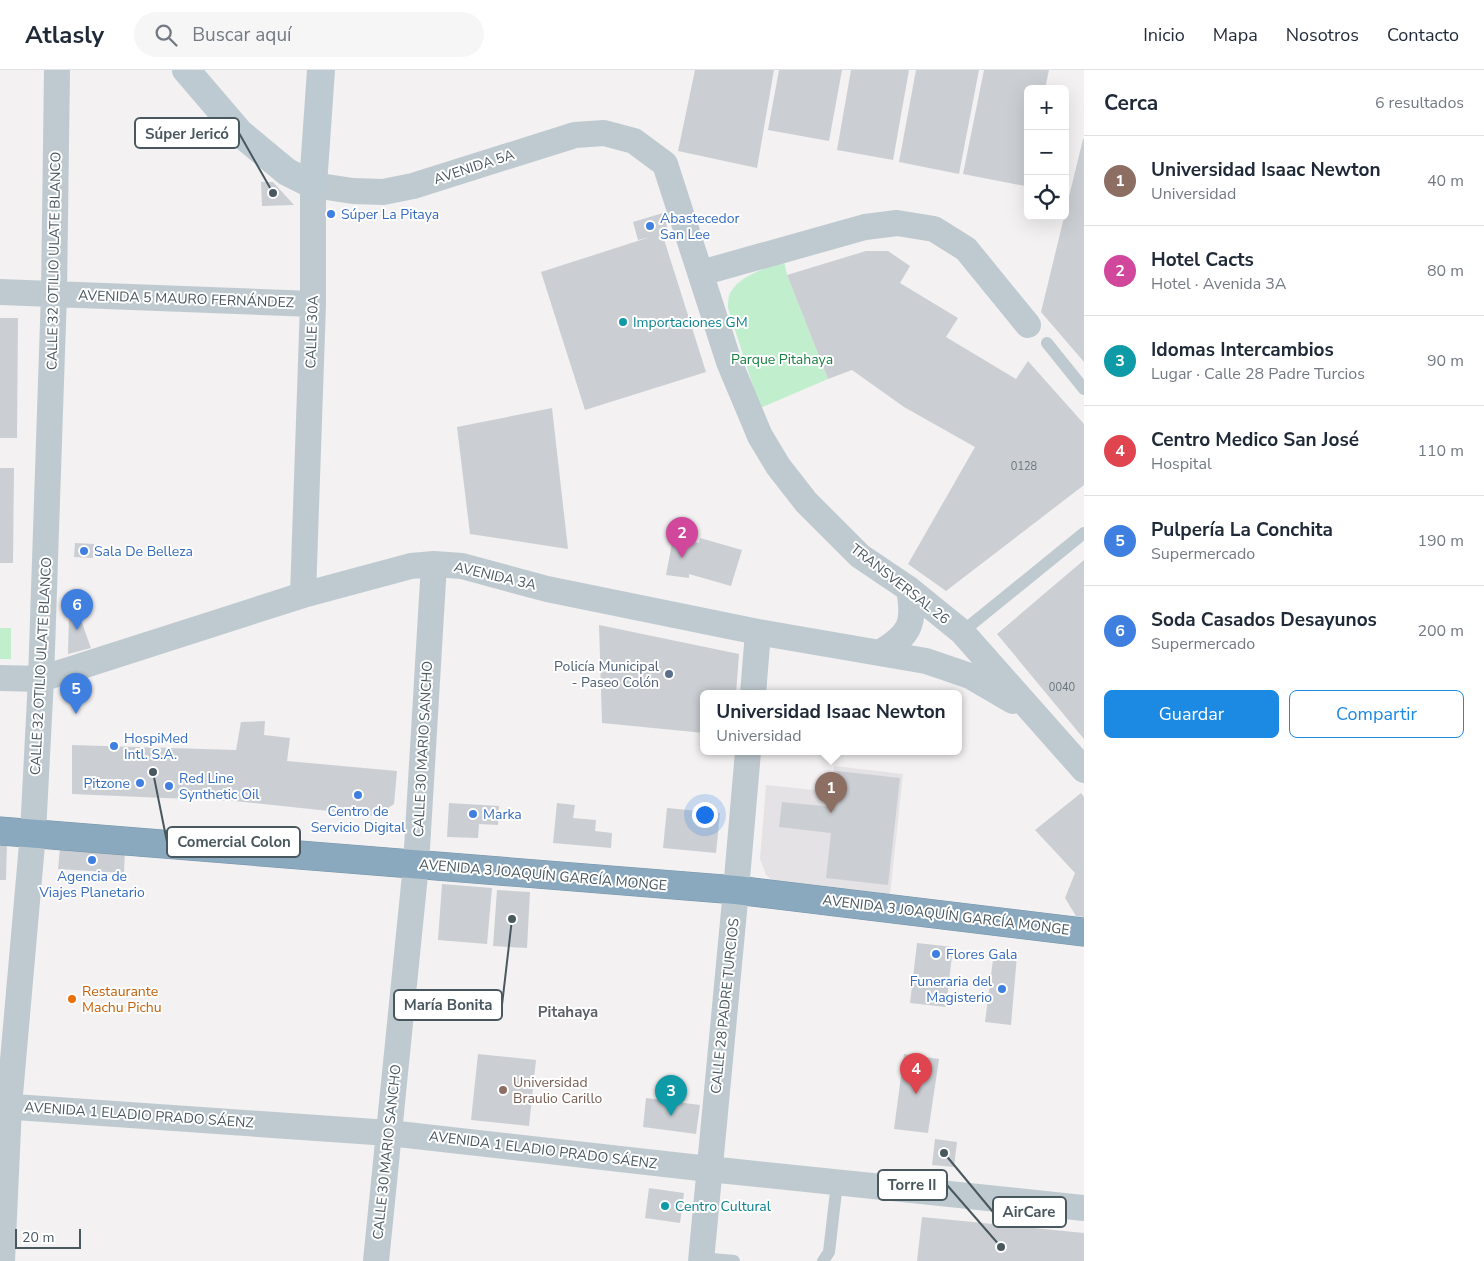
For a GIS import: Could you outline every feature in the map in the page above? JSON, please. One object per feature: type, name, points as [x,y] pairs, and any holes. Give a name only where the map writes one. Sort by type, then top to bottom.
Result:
[{"type":"highway","name":"AVENIDA 3 JOAQUÍN GARCÍA MONGE","points":[[0,831],[736,890],[1084,932]]},
{"type":"street","name":"CALLE 32 OTILIO ULATE BLANCO","points":[[2,1261],[5,1106],[33,833],[41,679],[54,293],[57,70]]},
{"type":"street","points":[[186,70],[240,133],[287,172],[312,185]]},
{"type":"street","name":"CALLE 30A","points":[[303,595],[313,304],[312,185],[321,70]]},
{"type":"street","name":"AVENIDA 5A","points":[[312,185],[353,191],[383,192],[413,186],[575,135],[604,133],[634,141]]},
{"type":"street","name":"TRANSVERSAL 26","points":[[634,141],[665,164],[729,362],[760,436],[778,466],[806,502],[860,556],[909,589],[962,632],[1084,770]]},
{"type":"street","points":[[701,273],[865,227],[898,223],[934,229],[966,249],[1028,324]]},
{"type":"street","name":"AVENIDA 5 MAURO FERNÁNDEZ","points":[[0,292],[313,304]]},
{"type":"street","name":"AVENIDA 3A","points":[[0,678],[41,679],[303,595],[410,566],[434,564],[462,566],[547,588],[758,632],[926,660],[970,676],[1010,698],[1047,727]]},
{"type":"street","name":"CALLE 30 MARIO SANCHO","points":[[376,1261],[416,865],[434,564]]},
{"type":"street","points":[[881,652],[898,642],[909,628],[912,609],[909,589]]},
{"type":"street","points":[[753,690],[758,632]]},
{"type":"street","name":"CALLE 28 PADRE TURCIOS","points":[[701,1260],[748,755]]},
{"type":"street","name":"AVENIDA 1 ELADIO PRADO SÁENZ","points":[[5,1106],[389,1133],[837,1183],[1084,1208]]},
{"type":"lane","points":[[1047,343],[1084,389]]},
{"type":"lane","points":[[962,632],[1084,533]]},
{"type":"lane","points":[[823,1261],[829,1252],[837,1183]]},
{"type":"lane","points":[[701,1260],[734,1261]]},
{"type":"shaded area","points":[[834,766],[903,774],[890,895],[773,881],[766,875],[760,859],[766,785],[833,792]]},
{"type":"green space","name":"Parque Pitahaya","points":[[784,261],[787,275],[828,379],[760,408],[728,308],[728,298],[735,286],[747,277]]},
{"type":"green space","points":[[0,628],[11,628],[11,659],[0,659]]},
{"type":"building","points":[[695,70],[774,70],[757,168],[678,151]]},
{"type":"building","points":[[779,70],[842,70],[829,141],[768,130]]},
{"type":"building","points":[[851,70],[909,70],[893,160],[837,150]]},
{"type":"building","points":[[916,70],[979,70],[959,174],[899,162]]},
{"type":"building","points":[[984,70],[1049,70],[1046,85],[1024,85],[1024,186],[963,174]]},
{"type":"building","points":[[1084,139],[1084,362],[1041,312],[1063,220],[1069,220],[1069,197]]},
{"type":"building","points":[[261,182],[273,182],[294,205],[262,206]]},
{"type":"building","name":"Importaciones GM","points":[[663,213],[668,230],[662,233],[706,372],[585,410],[541,272],[650,237],[638,240],[633,222]]},
{"type":"building","points":[[866,251],[888,251],[910,266],[900,283],[958,318],[946,337],[1016,379],[1028,361],[1084,424],[1084,485],[946,591],[908,564],[975,447],[904,407],[852,370],[828,379],[787,275]]},
{"type":"building","points":[[0,318],[18,318],[17,438],[0,438]]},
{"type":"building","points":[[552,408],[568,549],[470,534],[457,427]]},
{"type":"building","points":[[0,468],[14,468],[13,563],[0,563]]},
{"type":"building","points":[[673,538],[699,543],[700,538],[742,550],[731,586],[689,574],[689,578],[666,575]]},
{"type":"building","name":"Sala De Belleza","points":[[75,543],[94,544],[93,558],[74,557]]},
{"type":"building","points":[[1084,560],[1084,739],[997,634]]},
{"type":"building","points":[[69,612],[78,612],[91,648],[68,654]]},
{"type":"building","name":"Policía Municipal - Paseo Colón","points":[[599,625],[739,654],[736,690],[700,690],[700,733],[602,723]]},
{"type":"building","points":[[265,721],[264,735],[290,738],[287,761],[397,771],[394,804],[376,816],[234,801],[72,794],[72,745],[236,750],[241,722]]},
{"type":"building","points":[[837,771],[900,778],[888,885],[826,878],[831,833],[779,827],[782,802],[833,807]]},
{"type":"building","points":[[1081,793],[1084,797],[1084,917],[1076,916],[1065,898],[1075,873],[1035,830]]},
{"type":"building","name":"Marka","points":[[449,803],[499,806],[498,825],[479,824],[478,838],[447,837]]},
{"type":"building","points":[[557,803],[575,805],[573,818],[596,820],[595,831],[612,833],[611,848],[553,843]]},
{"type":"building","points":[[667,808],[720,813],[716,853],[663,848]]},
{"type":"building","points":[[0,843],[7,843],[6,880],[0,880]]},
{"type":"building","name":"Agencia de Viajes Planetario","points":[[60,848],[125,851],[124,873],[58,869]]},
{"type":"building","points":[[442,884],[492,888],[487,944],[438,940]]},
{"type":"building","points":[[497,890],[530,892],[527,948],[493,946]]},
{"type":"building","points":[[917,943],[953,947],[946,1007],[910,1003]]},
{"type":"building","name":"Funeraria del Magisterio","points":[[994,952],[1017,956],[1011,1025],[985,1022]]},
{"type":"building","name":"Universidad Braulio Carillo","points":[[478,1054],[536,1060],[529,1126],[471,1120]]},
{"type":"building","points":[[904,1054],[939,1059],[928,1133],[894,1129]]},
{"type":"building","points":[[646,1098],[700,1105],[696,1134],[643,1127]]},
{"type":"building","points":[[935,1139],[957,1142],[954,1167],[932,1165]]},
{"type":"building","name":"Centro Cultural","points":[[649,1188],[684,1193],[680,1223],[645,1218]]},
{"type":"building","points":[[922,1217],[1084,1233],[1084,1261],[917,1261]]},
{"type":"place","name":"Súper Jericó","points":[[273,193]]},
{"type":"place","name":"Súper La Pitaya","points":[[331,214]]},
{"type":"place","name":"Abastecedor San Lee","points":[[650,226]]},
{"type":"place","name":"Importaciones GM","points":[[623,322]]},
{"type":"place","name":"Sala De Belleza","points":[[84,551]]},
{"type":"place","name":"Hotel Cacts","points":[[682,558]]},
{"type":"place","name":"Soda Casados Desayunos","points":[[77,630]]},
{"type":"place","name":"Policía Municipal - Paseo Colón","points":[[669,674]]},
{"type":"place","name":"Pulpería La Conchita","points":[[76,714]]},
{"type":"place","name":"HospiMed Intl. S.A.","points":[[114,746]]},
{"type":"place","name":"Comercial Colon","points":[[153,772]]},
{"type":"place","name":"Pitzone","points":[[140,783]]},
{"type":"place","name":"Red Line Synthetic Oil","points":[[169,786]]},
{"type":"place","name":"Centro de Servicio Digital","points":[[358,795]]},
{"type":"place","name":"Universidad Isaac Newton","points":[[831,813]]},
{"type":"place","name":"Marka","points":[[473,814]]},
{"type":"place","name":"Agencia de Viajes Planetario","points":[[92,860]]},
{"type":"place","name":"María Bonita","points":[[512,919]]},
{"type":"place","name":"Flores Gala","points":[[936,954]]},
{"type":"place","name":"Funeraria del Magisterio","points":[[1002,989]]},
{"type":"place","name":"Restaurante Machu Pichu","points":[[72,999]]},
{"type":"place","name":"Universidad Braulio Carillo","points":[[503,1090]]},
{"type":"place","name":"Centro Medico San José","points":[[916,1094]]},
{"type":"place","name":"Idomas Intercambios","points":[[671,1116]]},
{"type":"place","name":"AirCare","points":[[944,1153]]},
{"type":"place","name":"Centro Cultural","points":[[665,1206]]},
{"type":"place","name":"Torre II","points":[[1001,1247]]},
{"type":"district","name":"Pitahaya","points":[[568,1012]]}]
